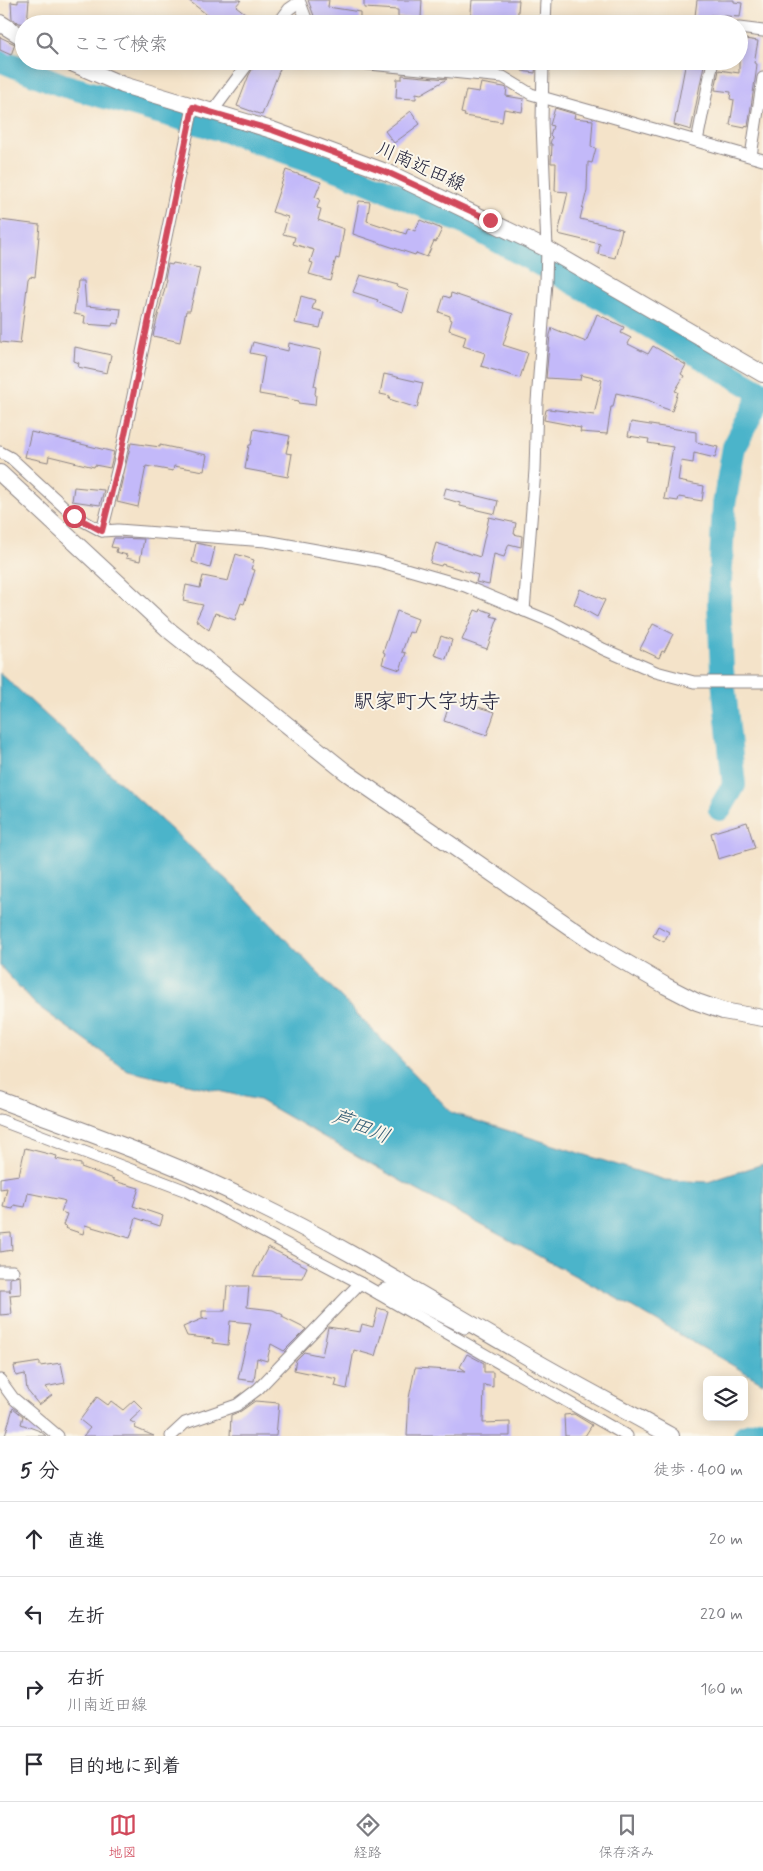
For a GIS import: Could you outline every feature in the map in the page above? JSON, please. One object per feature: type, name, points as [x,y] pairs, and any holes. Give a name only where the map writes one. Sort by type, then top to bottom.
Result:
[{"type":"street","points":[[545,15],[546,0]]},
{"type":"street","points":[[285,15],[299,1],[304,15]]},
{"type":"street","points":[[0,23],[15,32]]},
{"type":"street","points":[[748,29],[763,31]]},
{"type":"street","name":"川南近田線","points":[[87,70],[123,86],[272,130],[391,174],[547,249],[763,374]]},
{"type":"street","points":[[212,112],[243,70]]},
{"type":"street","points":[[431,70],[503,77],[531,94],[763,160]]},
{"type":"street","points":[[524,611],[535,470],[547,249],[543,70]]},
{"type":"street","points":[[697,141],[710,70]]},
{"type":"street","points":[[751,156],[763,78]]},
{"type":"street","points":[[102,531],[119,463],[193,107]]},
{"type":"street","points":[[0,452],[10,458],[74,516],[102,531],[118,530],[266,541],[378,561],[465,586],[554,623],[603,649],[656,672],[694,682],[763,682]]},
{"type":"street","points":[[0,473],[170,631],[347,773],[596,945],[697,1002],[723,1011],[763,1018]]},
{"type":"street","points":[[0,1100],[189,1172],[252,1201],[326,1240],[671,1436]]},
{"type":"street","points":[[0,1120],[184,1190],[360,1283],[627,1436]]},
{"type":"street","points":[[0,1271],[13,1271]]},
{"type":"street","points":[[171,1436],[185,1423],[237,1405],[258,1389],[360,1283]]},
{"type":"street","points":[[378,1293],[384,1289],[388,1290],[467,1330],[474,1331],[480,1329]]},
{"type":"street","points":[[0,1380],[13,1398],[58,1436]]},
{"type":"water","name":"芦田川","points":[[0,673],[243,895],[452,1113],[665,1180],[708,1182],[763,1164],[763,1383],[629,1305],[415,1189],[259,1100],[128,1071],[35,1004],[0,966]]},
{"type":"building","points":[[18,0],[29,0],[28,15],[15,15],[15,21],[12,19],[11,2],[18,3]]},
{"type":"building","points":[[188,0],[241,0],[236,6],[248,15],[207,15]]},
{"type":"building","points":[[308,0],[329,0],[328,7],[360,12],[360,15],[314,15]]},
{"type":"building","points":[[364,0],[422,0],[421,15],[398,15],[398,10],[364,8]]},
{"type":"building","points":[[472,0],[519,0],[518,15],[471,15]]},
{"type":"building","points":[[697,0],[734,0],[734,2],[742,3],[740,15],[695,15]]},
{"type":"building","points":[[0,37],[15,44],[11,55],[0,50]]},
{"type":"building","points":[[748,39],[758,41],[754,63],[757,64],[756,73],[748,127],[745,126],[745,128],[730,125],[734,100],[730,99],[731,92],[715,90],[719,70],[739,73],[739,70],[748,70]]},
{"type":"building","points":[[252,70],[280,70],[262,115],[237,106]]},
{"type":"building","points":[[522,70],[535,70],[535,73]]},
{"type":"building","points":[[684,70],[703,70],[691,130],[674,125]]},
{"type":"building","points":[[402,75],[447,79],[421,94],[416,93],[416,99],[396,98],[397,79],[402,79]]},
{"type":"building","points":[[481,83],[507,88],[506,96],[524,99],[522,112],[504,109],[502,122],[464,116],[465,114],[461,113],[466,90],[479,92]]},
{"type":"building","points":[[555,108],[575,114],[574,118],[593,120],[591,147],[596,148],[592,163],[588,162],[587,190],[580,219],[622,229],[615,258],[598,254],[600,244],[558,234],[568,192],[555,191],[556,163],[551,163],[552,144],[550,144],[552,137],[550,135],[553,126],[550,125]]},
{"type":"building","points":[[411,111],[420,124],[394,143],[385,131]]},
{"type":"building","points":[[286,170],[321,182],[315,197],[320,199],[317,208],[321,209],[318,220],[344,229],[339,259],[336,258],[330,280],[309,274],[313,263],[310,262],[314,250],[293,244],[295,237],[283,234],[288,217],[272,212]]},
{"type":"building","points":[[359,201],[370,202],[367,221],[406,234],[408,228],[415,231],[420,220],[442,229],[427,257],[416,253],[415,255],[353,234]]},
{"type":"building","points":[[0,220],[40,225],[35,277],[30,276],[28,279],[20,344],[0,342]]},
{"type":"building","points":[[173,263],[200,268],[190,311],[186,311],[180,342],[153,336],[167,279],[165,278],[168,264],[172,265]]},
{"type":"building","points":[[360,275],[398,285],[397,287],[409,291],[403,312],[377,302],[378,300],[353,292]]},
{"type":"building","points":[[78,281],[84,281],[86,306],[121,309],[119,324],[113,323],[112,326],[84,324],[85,316],[74,314]]},
{"type":"building","points":[[451,293],[513,314],[503,345],[528,353],[520,378],[481,366],[485,353],[463,346],[466,336],[449,330],[452,320],[450,316],[439,312],[444,296],[450,298]]},
{"type":"building","points":[[301,296],[315,300],[312,309],[324,312],[320,328],[295,323]]},
{"type":"building","points":[[597,314],[624,327],[621,333],[631,338],[628,344],[648,354],[653,346],[686,365],[681,374],[684,376],[675,391],[678,392],[672,411],[648,400],[616,393],[613,407],[611,407],[607,434],[580,432],[581,428],[575,426],[544,420],[546,410],[549,409],[594,415],[602,380],[581,375],[580,380],[546,378],[552,328],[586,342]]},
{"type":"building","points":[[253,342],[288,351],[289,343],[321,350],[314,386],[316,387],[315,405],[259,394],[265,356],[250,353]]},
{"type":"building","points":[[75,347],[111,355],[107,373],[78,367],[79,363],[74,361]]},
{"type":"building","points":[[384,374],[423,383],[417,408],[389,399],[390,396],[380,394]]},
{"type":"building","points":[[631,422],[696,432],[696,442],[718,447],[715,458],[694,453],[693,463],[681,461],[678,481],[704,486],[702,501],[679,497],[678,501],[664,499],[673,447],[648,443],[649,439],[628,436]]},
{"type":"building","points":[[254,429],[290,436],[286,453],[292,454],[288,477],[245,469]]},
{"type":"building","points":[[31,432],[114,452],[110,468],[95,465],[94,467],[49,456],[48,462],[25,457]]},
{"type":"building","points":[[131,443],[160,447],[160,445],[207,455],[204,471],[174,466],[173,471],[146,466],[138,507],[117,502]]},
{"type":"building","points":[[74,487],[104,490],[100,505],[72,501]]},
{"type":"building","points":[[446,488],[498,501],[495,514],[460,506],[460,503],[443,498]]},
{"type":"building","points":[[489,517],[516,523],[514,534],[522,536],[521,547],[509,544],[504,557],[494,554],[489,585],[476,582],[478,575],[442,564],[441,566],[430,563],[436,543],[480,557]]},
{"type":"building","points":[[114,538],[144,539],[140,561],[126,558],[127,555],[116,552],[117,548],[111,547]]},
{"type":"building","points":[[196,543],[215,547],[210,568],[192,562]]},
{"type":"building","points":[[236,554],[254,560],[251,569],[255,570],[244,604],[241,603],[235,620],[215,613],[209,630],[196,620],[203,605],[183,601],[186,585],[200,588],[203,576],[228,581]]},
{"type":"building","points":[[580,589],[605,600],[597,617],[574,604]]},
{"type":"building","points":[[481,609],[492,613],[491,616],[498,618],[487,649],[462,640],[475,610],[480,612]]},
{"type":"building","points":[[397,611],[418,619],[413,633],[409,632],[402,652],[406,653],[400,670],[382,664],[385,653],[383,652]]},
{"type":"building","points":[[653,624],[673,634],[659,658],[640,649]]},
{"type":"building","points":[[441,636],[452,640],[446,659],[434,655]]},
{"type":"building","points":[[451,699],[495,712],[487,735],[444,721]]},
{"type":"building","points":[[747,822],[755,848],[718,859],[711,833]]},
{"type":"building","points":[[658,926],[669,932],[664,942],[653,936]]},
{"type":"building","points":[[25,1148],[57,1156],[56,1159],[81,1164],[81,1167],[114,1179],[114,1181],[139,1188],[133,1206],[163,1216],[160,1226],[136,1218],[130,1238],[85,1225],[83,1234],[65,1228],[66,1226],[63,1225],[67,1214],[61,1212],[65,1201],[28,1193],[25,1207],[14,1205],[13,1209],[3,1207],[7,1188],[0,1189],[0,1178],[19,1175]]},
{"type":"building","points":[[11,1233],[12,1250],[0,1252],[0,1234]]},
{"type":"building","points":[[268,1247],[307,1267],[302,1278],[253,1276]]},
{"type":"building","points":[[20,1276],[21,1294],[10,1295],[12,1314],[0,1315],[0,1290],[10,1290],[10,1278]]},
{"type":"building","points":[[227,1286],[249,1286],[247,1307],[273,1310],[283,1315],[282,1317],[306,1329],[284,1351],[271,1344],[267,1361],[257,1358],[254,1381],[238,1379],[251,1323],[230,1321],[228,1345],[213,1343],[213,1339],[187,1336],[183,1327],[202,1319],[208,1319],[202,1318],[202,1311],[225,1311]]},
{"type":"building","points":[[378,1308],[388,1311],[375,1356],[354,1350],[347,1389],[335,1386],[337,1379],[294,1370],[296,1360],[304,1352],[322,1356],[328,1327],[360,1332],[362,1324],[373,1327]]},
{"type":"building","points":[[467,1354],[484,1363],[484,1372],[493,1372],[493,1387],[484,1385],[483,1423],[510,1422],[510,1436],[407,1436],[409,1398],[415,1368],[466,1371],[460,1367]]},
{"type":"building","points":[[40,1362],[40,1366],[61,1363],[65,1383],[45,1387],[52,1395],[39,1405],[27,1390],[25,1374],[16,1376],[14,1366]]},
{"type":"building","points":[[97,1397],[108,1405],[111,1401],[123,1410],[134,1400],[143,1409],[130,1421],[136,1424],[135,1428],[154,1436],[83,1436],[90,1428],[80,1420]]},
{"type":"building","points":[[255,1401],[279,1403],[276,1436],[230,1436],[231,1415],[241,1411]]},
{"type":"building","points":[[13,1408],[23,1416],[21,1424],[40,1431],[46,1436],[5,1436]]},
{"type":"building","points":[[574,1414],[592,1425],[585,1436],[565,1436],[564,1415]]},
{"type":"waterway","points":[[0,60],[15,66]]},
{"type":"waterway","points":[[25,70],[62,85],[226,131],[341,171],[471,226],[603,299],[762,393],[734,447],[724,505],[719,602],[722,670],[734,785],[720,809]]},
{"type":"waterway","points":[[745,1436],[763,1430]]},
{"type":"district","name":"駅家町大字坊寺","points":[[427,702]]},
{"type":"route","points":[[74,516],[102,531],[119,463],[193,107],[272,130],[391,174],[490,220]]}]
